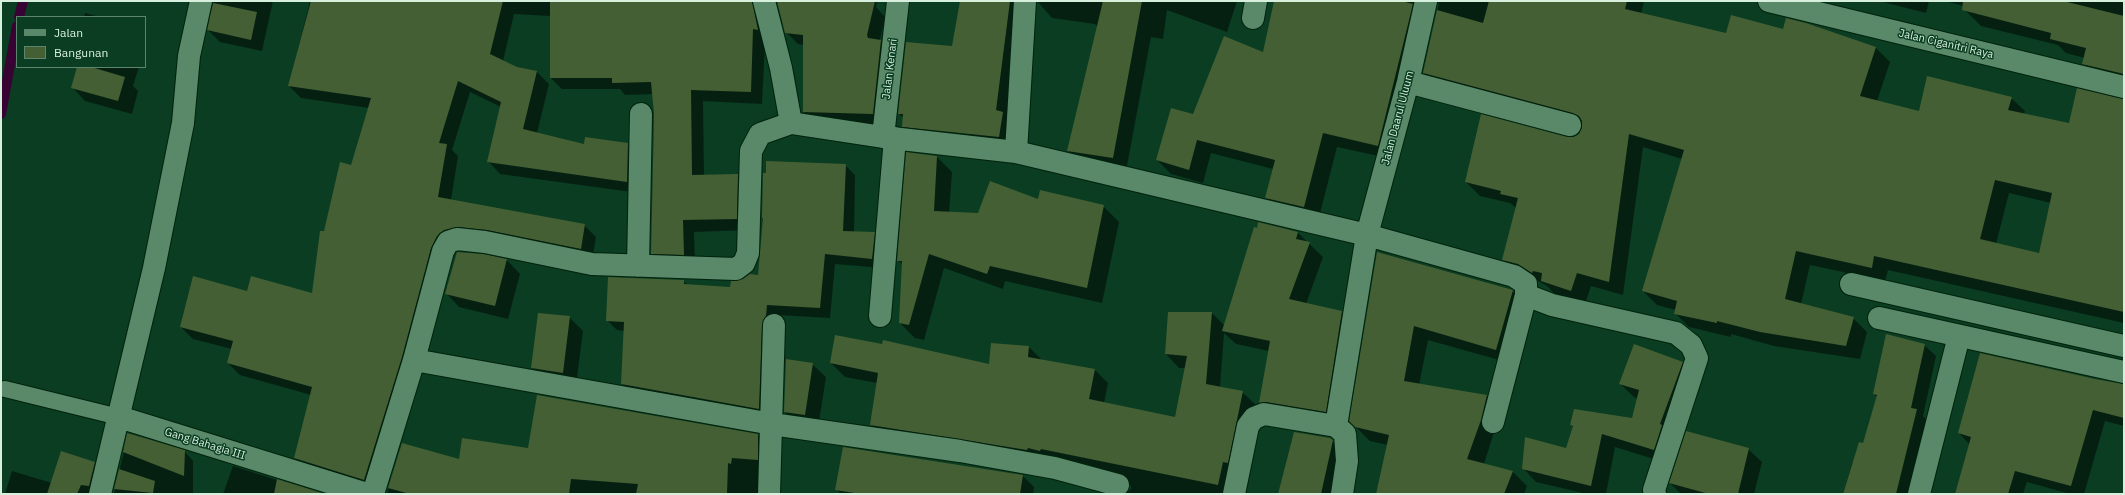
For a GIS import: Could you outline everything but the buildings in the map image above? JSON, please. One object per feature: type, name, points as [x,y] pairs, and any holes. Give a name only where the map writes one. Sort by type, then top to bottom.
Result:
[{"type":"street","points":[[100,494],[154,268],[183,123],[189,56],[201,1]]},
{"type":"street","points":[[764,1],[781,68],[791,123]]},
{"type":"street","name":"Jalan Kenari","points":[[880,316],[898,1]]},
{"type":"street","points":[[1016,152],[1024,1]]},
{"type":"street","name":"Jalan Daarul Uluum","points":[[1336,426],[1367,235],[1408,82],[1426,1]]},
{"type":"street","name":"Jalan Ciganitri Raya","points":[[1769,1],[2124,87]]},
{"type":"street","points":[[1408,82],[1570,125]]},
{"type":"street","points":[[638,266],[640,114]]},
{"type":"street","points":[[373,494],[414,360],[444,251],[448,242],[457,239],[485,242],[592,264],[736,269],[744,263],[748,253],[751,151],[760,134],[791,123],[889,138],[1016,152],[1367,235],[1514,276],[1526,284],[1526,295],[1493,422]]},
{"type":"street","points":[[1851,284],[2124,346]]},
{"type":"street","points":[[1526,295],[1552,305],[1676,333],[1690,345],[1697,358],[1654,490],[1655,494]]},
{"type":"street","points":[[1879,318],[2124,372]]},
{"type":"street","points":[[770,494],[774,325]]},
{"type":"street","points":[[1919,494],[1959,336]]},
{"type":"street","points":[[414,360],[772,424],[1034,464],[1056,468],[1118,485]]},
{"type":"street","points":[[1234,494],[1248,426],[1254,418],[1264,414],[1336,426],[1345,434],[1347,461],[1342,494]]},
{"type":"street","name":"Gang Bahagia III","points":[[119,417],[367,494]]},
{"type":"lane","points":[[6,389],[119,417]]},
{"type":"waterway","points":[[19,16],[23,1]]},
{"type":"waterway","points":[[1,114],[16,32]]}]
